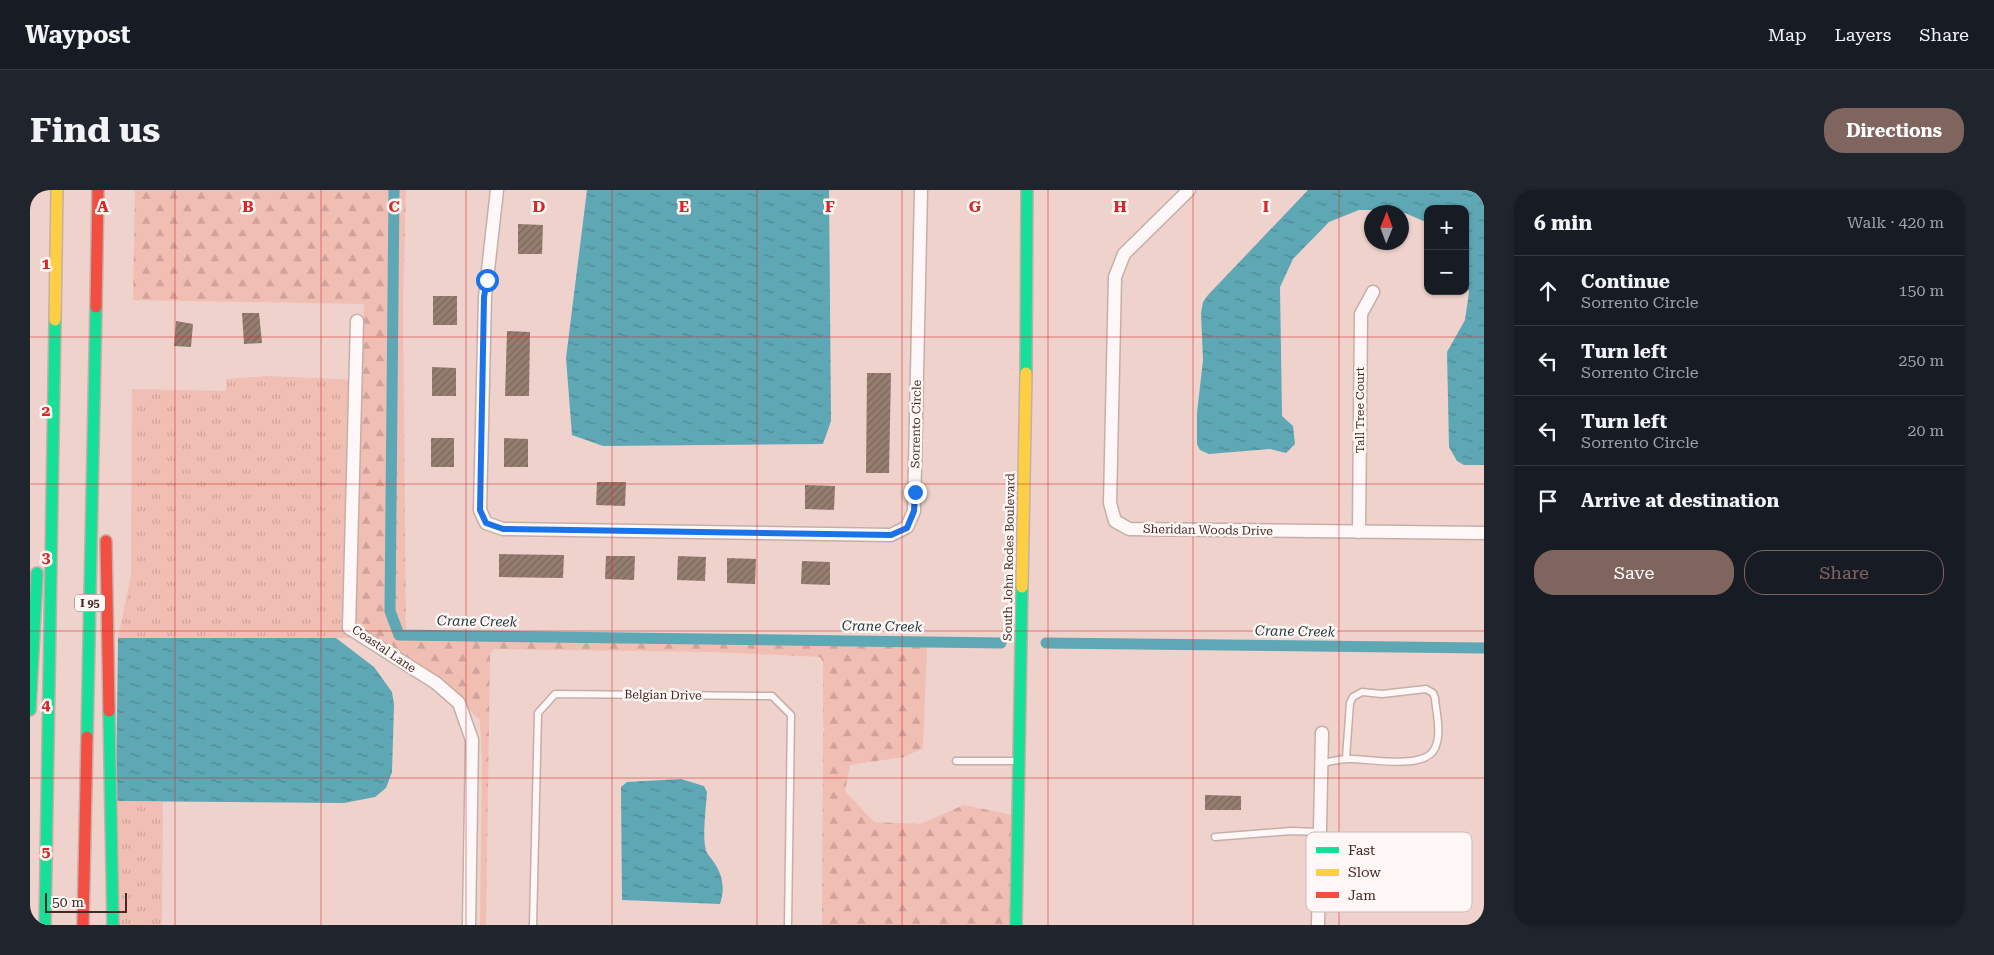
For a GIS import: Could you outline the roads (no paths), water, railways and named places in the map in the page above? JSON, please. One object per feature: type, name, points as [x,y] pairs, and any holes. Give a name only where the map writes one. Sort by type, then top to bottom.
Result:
[{"type":"main road","points":[[45,925],[57,190]]},
{"type":"main road","name":"I 95","points":[[83,925],[98,190]]},
{"type":"main road","name":"South John Rodes Boulevard","points":[[1016,925],[1027,343],[1027,190]]},
{"type":"main road","points":[[97,281],[107,346]]},
{"type":"main road","points":[[40,527],[54,388]]},
{"type":"main road","points":[[106,531],[113,925]]},
{"type":"main road","points":[[30,710],[38,566]]},
{"type":"street","name":"Sorrento Circle","points":[[497,190],[484,297],[480,510],[486,523],[503,529],[891,535],[907,528],[914,511],[921,190]]},
{"type":"street","name":"Sheridan Woods Drive","points":[[1189,190],[1124,254],[1114,277],[1110,503],[1115,521],[1129,529],[1484,533]]},
{"type":"street","name":"Tall Tree Court","points":[[1359,532],[1360,314],[1373,292]]},
{"type":"street","name":"Coastal Lane","points":[[357,321],[349,628],[436,682],[460,703],[472,740],[470,925]]},
{"type":"street","points":[[1320,832],[1322,733]]},
{"type":"street","points":[[1318,912],[1318,925]]},
{"type":"lane","points":[[1321,763],[1346,758],[1415,761],[1429,756],[1435,749],[1439,738],[1433,693],[1426,690],[1382,694],[1362,692],[1353,697],[1350,703],[1347,726],[1346,758]]},
{"type":"lane","name":"Belgian Drive","points":[[533,925],[538,713],[555,694],[772,696],[791,715],[788,925]]},
{"type":"lane","points":[[956,761],[1019,760]]},
{"type":"lane","points":[[1215,837],[1291,831],[1320,832]]},
{"type":"water","points":[[587,190],[829,190],[831,421],[823,444],[603,446],[572,435],[566,358]]},
{"type":"water","points":[[1308,190],[1484,190],[1484,465],[1464,465],[1457,461],[1449,447],[1447,352],[1465,320],[1469,295],[1469,205],[1424,205],[1424,221],[1409,215],[1409,205],[1364,205],[1364,210],[1359,210],[1329,222],[1293,259],[1280,287],[1282,416],[1293,426],[1295,444],[1286,453],[1270,449],[1209,454],[1200,450],[1197,444],[1197,413],[1203,360],[1201,313],[1203,302]]},
{"type":"water","points":[[118,638],[336,638],[374,667],[392,692],[394,705],[392,772],[386,788],[375,797],[344,803],[116,801]]},
{"type":"water","points":[[681,779],[704,786],[707,792],[704,830],[705,845],[706,851],[718,869],[721,878],[723,888],[720,904],[622,900],[621,787],[627,782]]},
{"type":"waterway","name":"Crane Creek","points":[[394,190],[390,611],[399,635],[1001,643]]},
{"type":"waterway","name":"Crane Creek","points":[[1046,643],[1484,648]]}]
